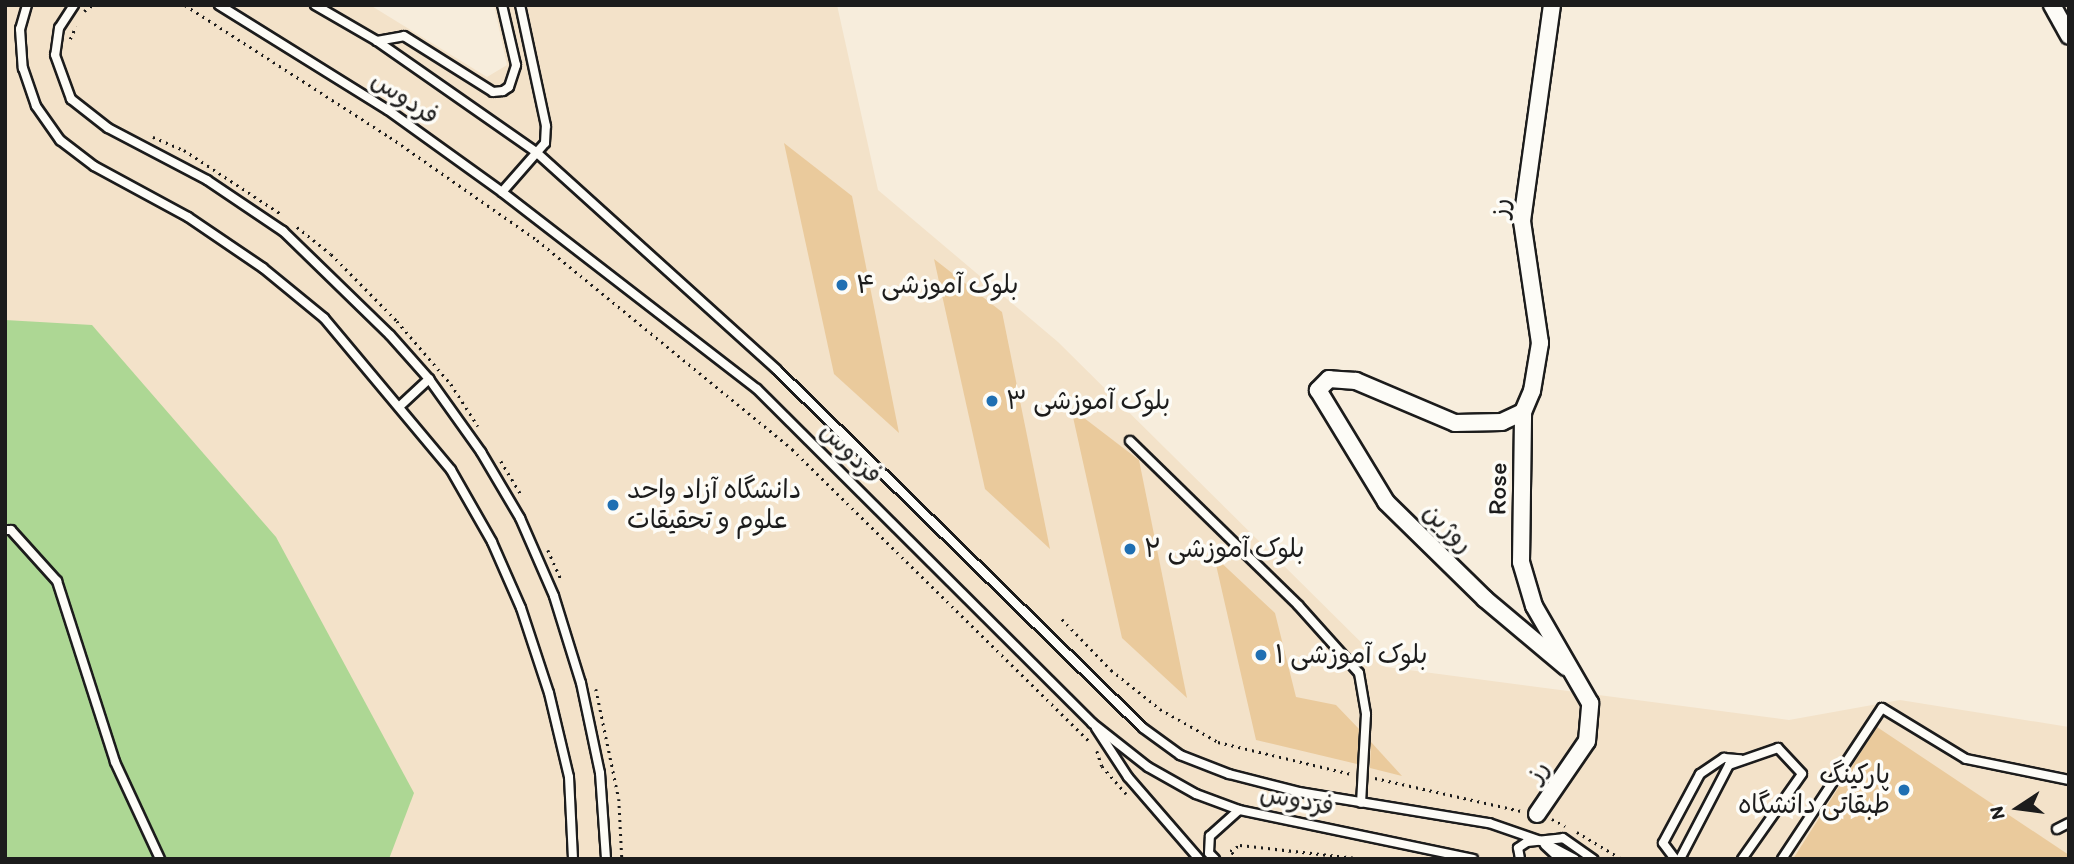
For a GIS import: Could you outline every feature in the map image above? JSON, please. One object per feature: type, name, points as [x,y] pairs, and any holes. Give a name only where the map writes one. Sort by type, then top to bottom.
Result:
[{"type":"street","name":"رز","points":[[1523,412],[1532,391],[1540,343],[1522,221],[1552,5]]},
{"type":"street","points":[[2052,5],[2069,36]]},
{"type":"street","name":"روژین","points":[[1523,412],[1502,422],[1455,423],[1356,381],[1329,379],[1318,390],[1386,502],[1485,599],[1574,674]]},
{"type":"street","name":"Rose","points":[[1523,412],[1521,562],[1534,606]]},
{"type":"street","name":"رز","points":[[1534,606],[1590,703],[1587,741],[1537,814]]},
{"type":"lane","points":[[27,5],[20,29],[23,68],[36,106],[60,140],[94,166],[188,217],[263,268],[324,318],[451,470],[521,608],[549,693],[569,777],[573,859]]},
{"type":"lane","points":[[74,5],[59,28],[55,55],[71,99],[108,128],[208,180],[283,231],[347,291],[429,379],[481,452],[520,518],[554,596],[580,683],[600,773],[606,859]]},
{"type":"lane","name":"فردوس","points":[[219,5],[388,110],[502,192],[757,389],[1093,723],[1148,767],[1196,794],[1239,810],[1474,859]]},
{"type":"lane","name":"فردوس","points":[[315,5],[377,41],[536,152],[776,369],[1143,728],[1180,755],[1229,774],[1361,803],[1489,823],[1541,841]]},
{"type":"lane","points":[[377,41],[404,37],[492,92],[503,91],[509,87],[516,65],[502,5]]},
{"type":"lane","points":[[502,192],[545,143],[546,126],[520,5]]},
{"type":"lane","points":[[400,406],[429,379]]},
{"type":"lane","points":[[1130,441],[1298,605],[1359,673],[1366,715],[1361,803]]},
{"type":"lane","points":[[5,530],[11,530],[57,581],[115,762],[160,859]]},
{"type":"lane","points":[[1783,859],[1882,708],[1966,759],[2069,780]]},
{"type":"lane","points":[[1093,723],[1128,777],[1199,859]]},
{"type":"lane","points":[[1742,859],[1802,774],[1778,748],[1747,760],[1729,765],[1677,859],[1663,844],[1700,774],[1724,758],[1747,760]]},
{"type":"lane","points":[[1215,859],[1209,853],[1210,836],[1239,810]]},
{"type":"lane","points":[[2057,830],[2069,823]]},
{"type":"lane","points":[[1520,859],[1518,848],[1563,838],[1593,859]]},
{"type":"lane","points":[[1541,841],[1560,859]]},
{"type":"lane","points":[[1541,841],[1575,859]]},
{"type":"path","points":[[185,5],[390,137],[537,240],[792,449],[1095,747],[1102,766],[1131,800]]},
{"type":"path","points":[[1062,619],[1111,670],[1160,709],[1218,742],[1537,814],[1622,859]]},
{"type":"path","points":[[1238,859],[1230,851],[1240,845],[1364,859]]},
{"type":"shaded area","name":"دانشگاه آزاد واحد علوم و تحقیقات","points":[[5,5],[370,5],[487,77],[507,65],[494,5],[837,5],[878,190],[1058,342],[1386,667],[1789,720],[1900,700],[2069,727],[2069,859],[5,859]]},
{"type":"green space","points":[[5,320],[92,325],[276,537],[414,793],[389,859],[5,859]]},
{"type":"building","name":"بلوک آموزشی ۴","points":[[784,143],[852,196],[899,433],[834,374]]},
{"type":"building","name":"بلوک آموزشی ۳","points":[[934,259],[1002,312],[1050,549],[985,489]]},
{"type":"building","name":"بلوک آموزشی ۲","points":[[1071,408],[1139,460],[1187,698],[1122,638]]},
{"type":"building","name":"بلوک آموزشی ۱","points":[[1214,556],[1275,613],[1296,697],[1336,705],[1359,729],[1357,764],[1256,740]]},
{"type":"building","name":"پارکینگ طبقاتی دانشگاه","points":[[1877,727],[2069,855],[2069,859],[1793,859]]},
{"type":"building","points":[[1371,742],[1402,776],[1370,768]]},
{"type":"place","name":"بلوک آموزشی ۴","points":[[842,285]]},
{"type":"place","name":"بلوک آموزشی ۳","points":[[992,401]]},
{"type":"place","name":"دانشگاه آزاد واحد علوم و تحقیقات","points":[[613,505]]},
{"type":"place","name":"بلوک آموزشی ۲","points":[[1130,549]]},
{"type":"place","name":"بلوک آموزشی ۱","points":[[1261,655]]},
{"type":"place","name":"پارکینگ طبقاتی دانشگاه","points":[[1904,790]]}]
